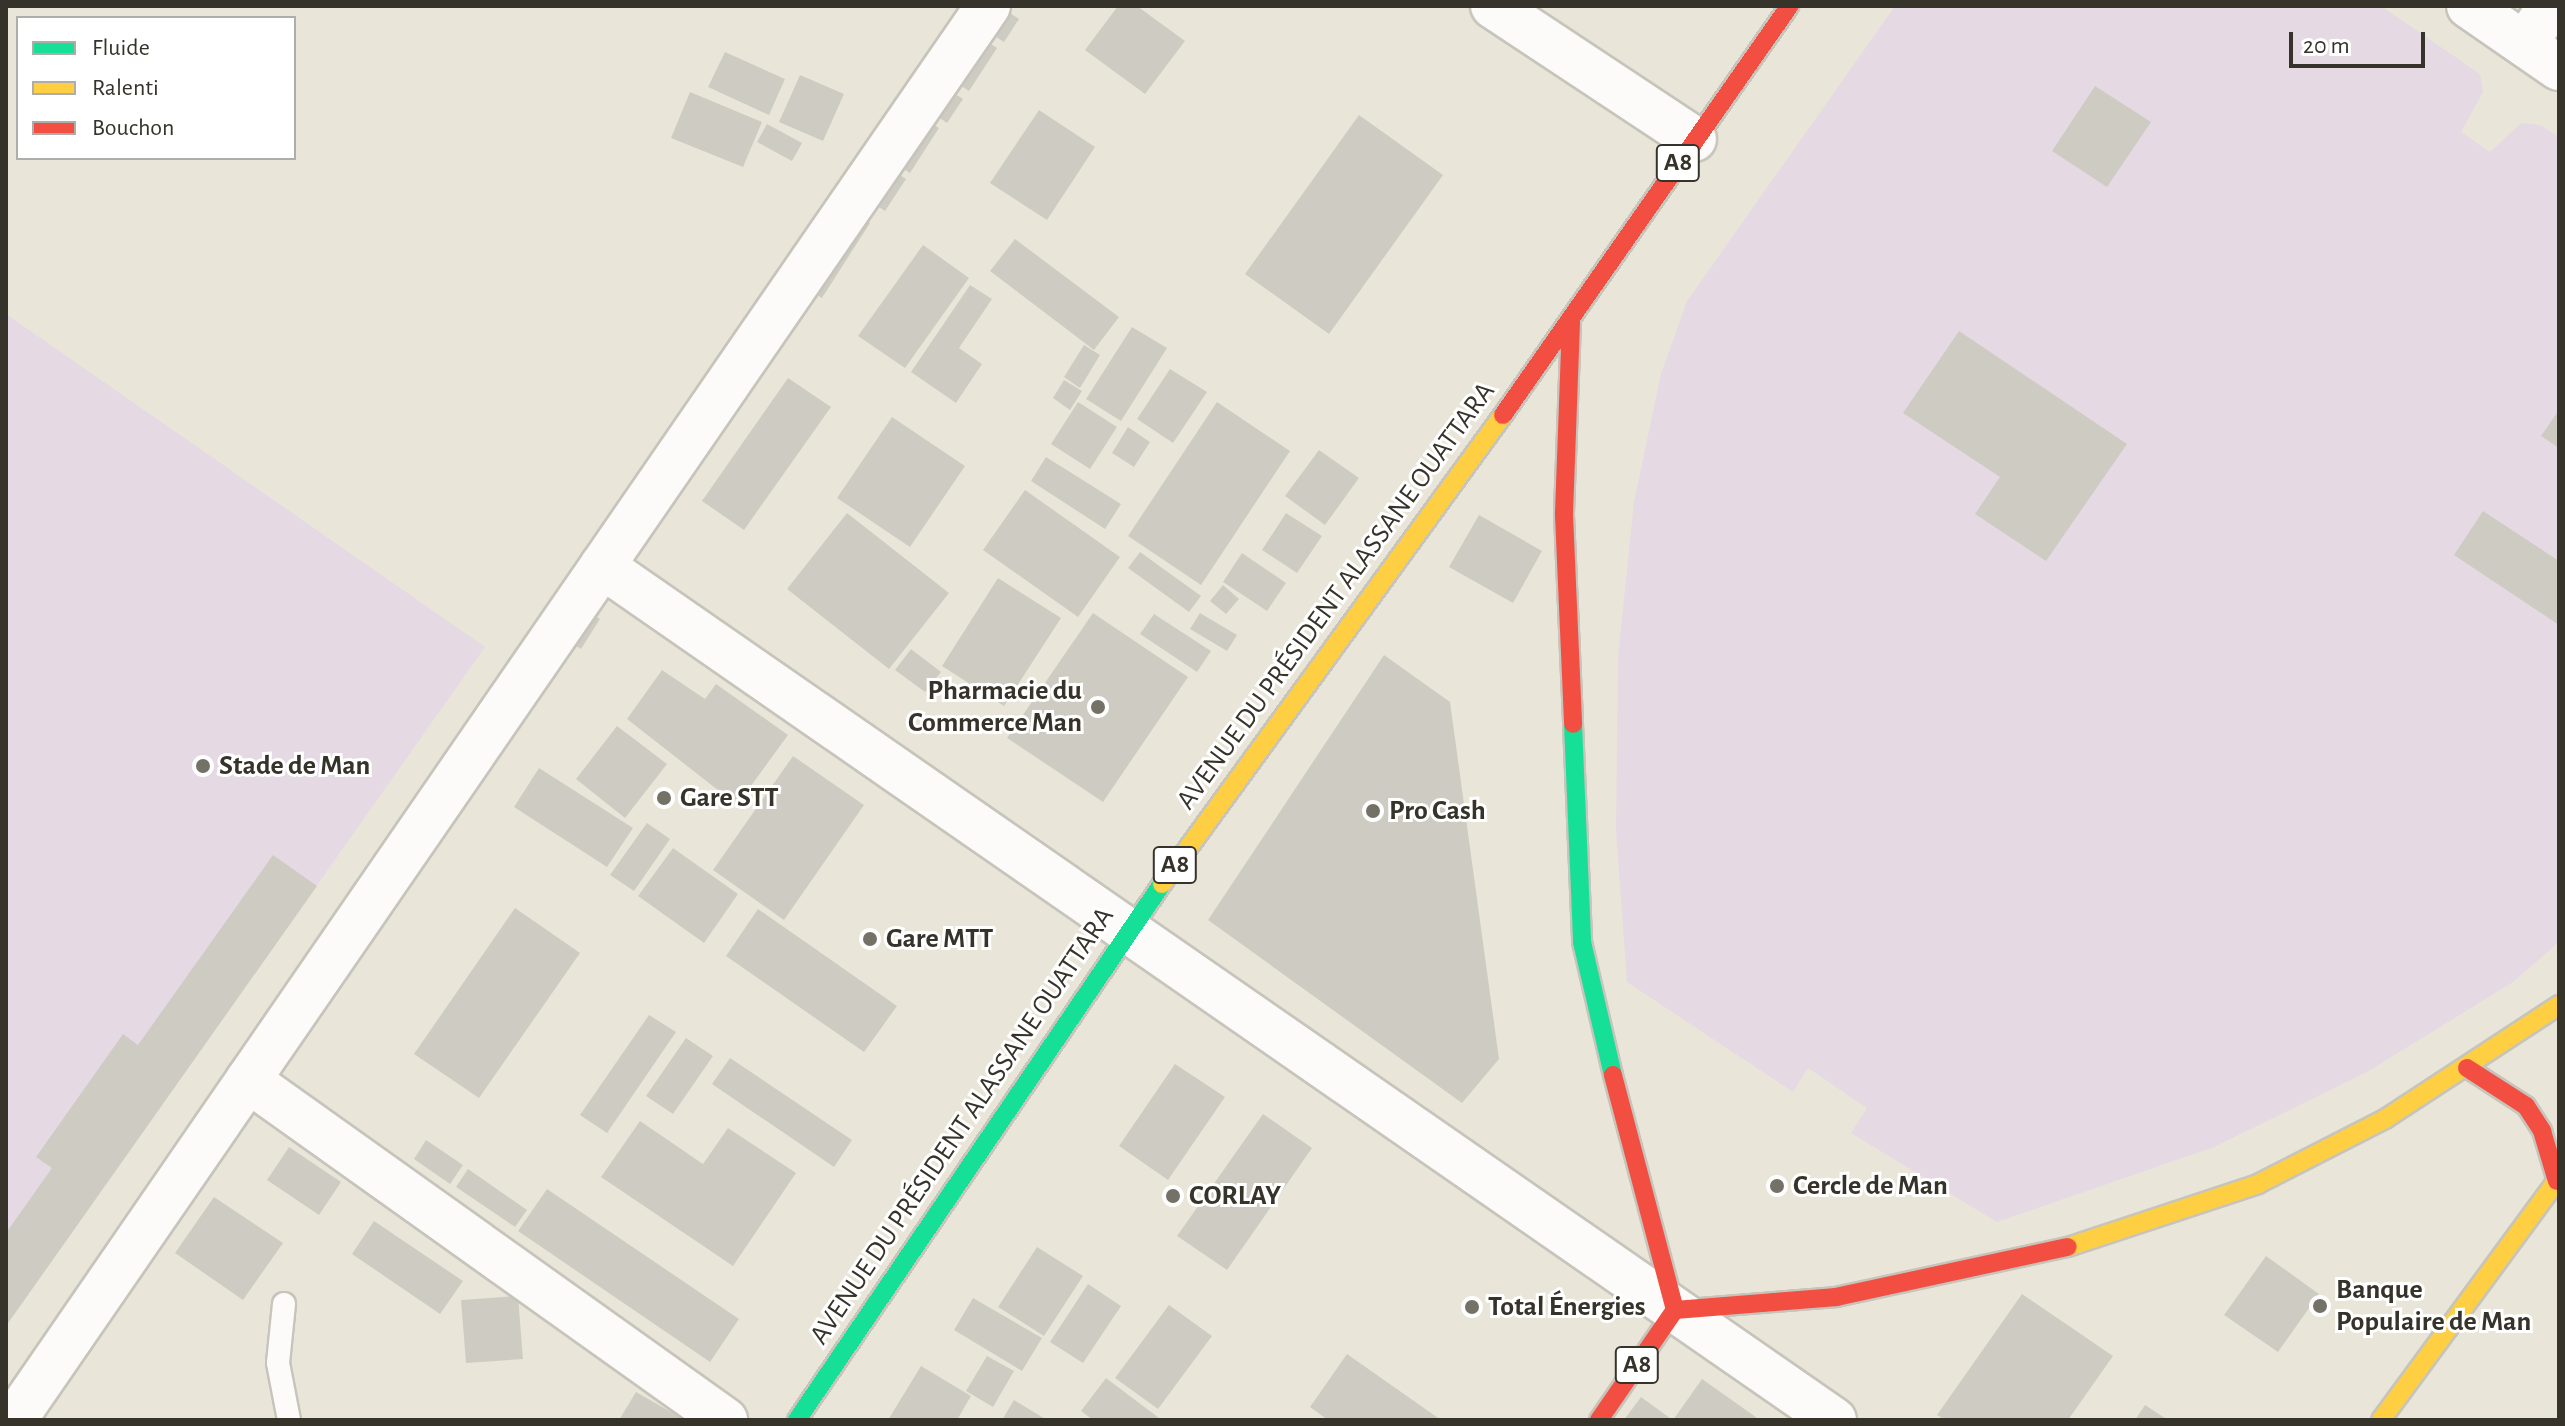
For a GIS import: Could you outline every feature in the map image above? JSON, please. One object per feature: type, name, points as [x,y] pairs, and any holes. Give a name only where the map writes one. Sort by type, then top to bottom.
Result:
[{"type":"main road","name":"AVENUE DU PRÉSIDENT ALASSANE OUATTARA","points":[[797,1420],[1128,930],[1571,322],[1694,139],[1789,6]]},
{"type":"main road","name":"A8","points":[[1571,322],[1564,515],[1582,942],[1628,1142],[1675,1310],[1599,1420]]},
{"type":"main road","points":[[1675,1310],[1836,1297],[2098,1240],[2258,1184],[2385,1119],[2559,1005]]},
{"type":"main road","points":[[2381,1420],[2558,1179],[2542,1131],[2526,1106],[2467,1068]]},
{"type":"street","points":[[14,1420],[988,6]]},
{"type":"street","points":[[1493,6],[1694,139]]},
{"type":"street","points":[[2469,6],[2542,56],[2550,6]]},
{"type":"street","points":[[602,566],[1834,1420]]},
{"type":"street","points":[[248,1080],[725,1420]]},
{"type":"lane","points":[[284,1304],[278,1363],[289,1420]]},
{"type":"shaded area","points":[[1895,6],[2381,6],[2480,74],[2483,92],[2461,132],[2490,152],[2521,123],[2540,125],[2559,137],[2559,942],[2513,982],[2367,1072],[2214,1147],[1997,1222],[1851,1133],[1867,1108],[1808,1068],[1793,1092],[1627,982],[1616,831],[1618,658],[1634,502],[1661,374],[1687,301]]},
{"type":"shaded area","name":"Stade de Man","points":[[6,314],[485,647],[6,1326]]},
{"type":"building","points":[[999,6],[1019,19],[1004,42],[982,28]]},
{"type":"building","points":[[1118,6],[1137,6],[1185,41],[1145,94],[1085,50]]},
{"type":"building","points":[[974,33],[997,48],[969,91],[946,76]]},
{"type":"building","points":[[725,52],[785,79],[769,115],[708,87]]},
{"type":"building","points":[[800,75],[844,94],[823,141],[779,122]]},
{"type":"building","points":[[941,85],[963,99],[947,123],[926,108]]},
{"type":"building","points":[[2095,86],[2151,122],[2107,187],[2052,151]]},
{"type":"building","points":[[690,92],[762,122],[743,167],[671,138]]},
{"type":"building","points":[[1039,110],[1095,147],[1047,220],[990,183]]},
{"type":"building","points":[[1359,115],[1443,175],[1329,334],[1245,274]]},
{"type":"building","points":[[923,118],[939,128],[910,173],[894,163]]},
{"type":"building","points":[[767,124],[802,143],[792,161],[757,142]]},
{"type":"building","points":[[886,166],[906,179],[885,211],[865,198]]},
{"type":"building","points":[[854,213],[870,223],[822,298],[806,288]]},
{"type":"building","points":[[1015,239],[1119,317],[1094,350],[990,271]]},
{"type":"building","points":[[923,245],[969,278],[905,368],[858,336]]},
{"type":"building","points":[[970,285],[992,299],[959,348],[982,364],[956,403],[911,372]]},
{"type":"building","points":[[1132,327],[1167,348],[1121,421],[1086,399]]},
{"type":"building","points":[[1959,331],[2127,444],[2046,561],[1975,514],[2000,477],[1903,413]]},
{"type":"building","points":[[1084,345],[1100,355],[1080,388],[1064,377]]},
{"type":"building","points":[[1170,369],[1207,392],[1173,443],[1137,419]]},
{"type":"building","points":[[788,378],[831,407],[744,530],[702,501]]},
{"type":"building","points":[[1064,380],[1082,391],[1070,410],[1053,398]]},
{"type":"building","points":[[1078,402],[1117,427],[1090,469],[1051,444]]},
{"type":"building","points":[[1217,402],[1290,451],[1201,585],[1128,536]]},
{"type":"building","points":[[2559,410],[2559,448],[2541,436]]},
{"type":"building","points":[[892,417],[965,466],[910,547],[837,498]]},
{"type":"building","points":[[1128,427],[1150,442],[1134,467],[1112,453]]},
{"type":"building","points":[[1319,450],[1359,478],[1325,525],[1285,496]]},
{"type":"building","points":[[1046,457],[1121,504],[1105,529],[1031,481]]},
{"type":"building","points":[[1025,490],[1120,557],[1078,617],[983,550]]},
{"type":"building","points":[[2483,511],[2559,561],[2559,625],[2454,555]]},
{"type":"building","points":[[847,513],[949,593],[889,669],[787,589]]},
{"type":"building","points":[[1286,513],[1322,536],[1297,573],[1262,550]]},
{"type":"building","points":[[1479,515],[1542,551],[1513,603],[1449,567]]},
{"type":"building","points":[[1140,552],[1201,596],[1189,612],[1128,568]]},
{"type":"building","points":[[1242,553],[1286,583],[1267,611],[1223,582]]},
{"type":"building","points":[[998,578],[1061,618],[1004,706],[942,666]]},
{"type":"building","points":[[1223,585],[1239,599],[1226,614],[1210,601]]},
{"type":"building","points":[[581,607],[600,619],[581,649],[561,637]]},
{"type":"building","name":"Pharmacie du Commerce Man","points":[[1093,613],[1188,677],[1103,802],[1007,738]]},
{"type":"building","points":[[1200,613],[1237,635],[1227,651],[1190,629]]},
{"type":"building","points":[[1154,614],[1211,651],[1197,672],[1140,634]]},
{"type":"building","points":[[911,649],[941,672],[925,692],[895,670]]},
{"type":"building","name":"Pro Cash","points":[[1384,655],[1450,702],[1499,1059],[1462,1103],[1208,920]]},
{"type":"building","points":[[662,670],[705,699],[716,684],[788,735],[737,805],[627,719]]},
{"type":"building","points":[[617,726],[667,764],[625,818],[576,779]]},
{"type":"building","points":[[793,756],[864,805],[784,920],[713,870]]},
{"type":"building","points":[[539,768],[633,828],[607,867],[514,807]]},
{"type":"building","points":[[647,823],[670,839],[634,891],[610,875]]},
{"type":"building","points":[[673,848],[738,894],[704,943],[638,896]]},
{"type":"building","points":[[273,855],[317,886],[6,1326],[6,1233],[52,1168],[36,1157],[123,1034],[138,1045]]},
{"type":"building","points":[[515,908],[580,953],[479,1098],[414,1054]]},
{"type":"building","points":[[758,909],[897,1006],[864,1052],[726,956]]},
{"type":"building","points":[[649,1015],[676,1032],[607,1133],[580,1115]]},
{"type":"building","points":[[686,1038],[713,1056],[673,1114],[646,1096]]},
{"type":"building","points":[[730,1058],[852,1140],[834,1167],[712,1084]]},
{"type":"building","points":[[1175,1064],[1225,1097],[1168,1180],[1119,1146]]},
{"type":"building","points":[[1263,1114],[1312,1148],[1227,1270],[1177,1236]]},
{"type":"building","points":[[640,1121],[703,1164],[728,1128],[796,1173],[733,1266],[601,1177]]},
{"type":"building","points":[[426,1140],[463,1165],[450,1184],[414,1159]]},
{"type":"building","points":[[289,1147],[341,1182],[319,1215],[267,1180]]},
{"type":"building","points":[[468,1169],[527,1210],[515,1227],[456,1187]]},
{"type":"building","points":[[547,1189],[739,1319],[710,1362],[518,1231]]},
{"type":"building","points":[[214,1197],[283,1243],[243,1300],[175,1253]]},
{"type":"building","points":[[374,1221],[463,1281],[440,1314],[352,1254]]},
{"type":"building","points":[[1037,1247],[1083,1276],[1044,1336],[998,1307]]},
{"type":"building","points":[[2266,1256],[2319,1294],[2278,1352],[2224,1315]]},
{"type":"building","points":[[1088,1284],[1121,1306],[1083,1363],[1050,1342]]},
{"type":"building","points":[[2022,1294],[2113,1356],[2068,1420],[1945,1420],[1937,1415]]},
{"type":"building","points":[[518,1296],[523,1359],[466,1363],[461,1300]]},
{"type":"building","points":[[973,1298],[1042,1338],[1022,1371],[954,1330]]},
{"type":"building","points":[[1169,1305],[1212,1336],[1158,1409],[1115,1378]]},
{"type":"building","points":[[1347,1354],[1441,1420],[1328,1420],[1310,1407]]},
{"type":"building","points":[[987,1356],[1014,1371],[993,1407],[966,1391]]},
{"type":"building","points":[[921,1366],[971,1396],[957,1420],[888,1420]]},
{"type":"building","points":[[1106,1378],[1158,1420],[1093,1420],[1081,1411]]},
{"type":"building","points":[[1702,1379],[1760,1420],[1673,1420]]},
{"type":"building","points":[[636,1392],[685,1420],[619,1420]]},
{"type":"building","points":[[1641,1397],[1670,1418],[1624,1420]]},
{"type":"building","points":[[1014,1400],[1047,1420],[1002,1420]]},
{"type":"building","points":[[2145,1405],[2168,1420],[2135,1420]]},
{"type":"traffic: fast","points":[[1573,724],[1582,942],[1613,1075]]},
{"type":"traffic: fast","points":[[797,1420],[1162,884]]},
{"type":"traffic: slow","points":[[1162,884],[1503,415]]},
{"type":"traffic: slow","points":[[2068,1247],[2258,1184],[2385,1119],[2559,1005]]},
{"type":"traffic: slow","points":[[2381,1420],[2559,1178]]},
{"type":"traffic: jam","points":[[1503,415],[1789,6]]},
{"type":"traffic: jam","points":[[1571,322],[1564,515],[1573,724]]},
{"type":"traffic: jam","points":[[2467,1068],[2526,1106],[2542,1131],[2557,1181]]},
{"type":"traffic: jam","points":[[1599,1420],[1675,1310],[1613,1075]]},
{"type":"traffic: jam","points":[[1675,1310],[1836,1297],[2068,1247]]},
{"type":"place","name":"Pharmacie du Commerce Man","points":[[1098,707]]},
{"type":"place","name":"Stade de Man","points":[[203,766]]},
{"type":"place","name":"Gare STT","points":[[664,798]]},
{"type":"place","name":"Pro Cash","points":[[1373,811]]},
{"type":"place","name":"Gare MTT","points":[[870,939]]},
{"type":"place","name":"Cercle de Man","points":[[1777,1186]]},
{"type":"place","name":"CORLAY","points":[[1173,1196]]},
{"type":"place","name":"Banque Populaire de Man","points":[[2320,1306]]},
{"type":"place","name":"Total Énergies","points":[[1472,1307]]}]
